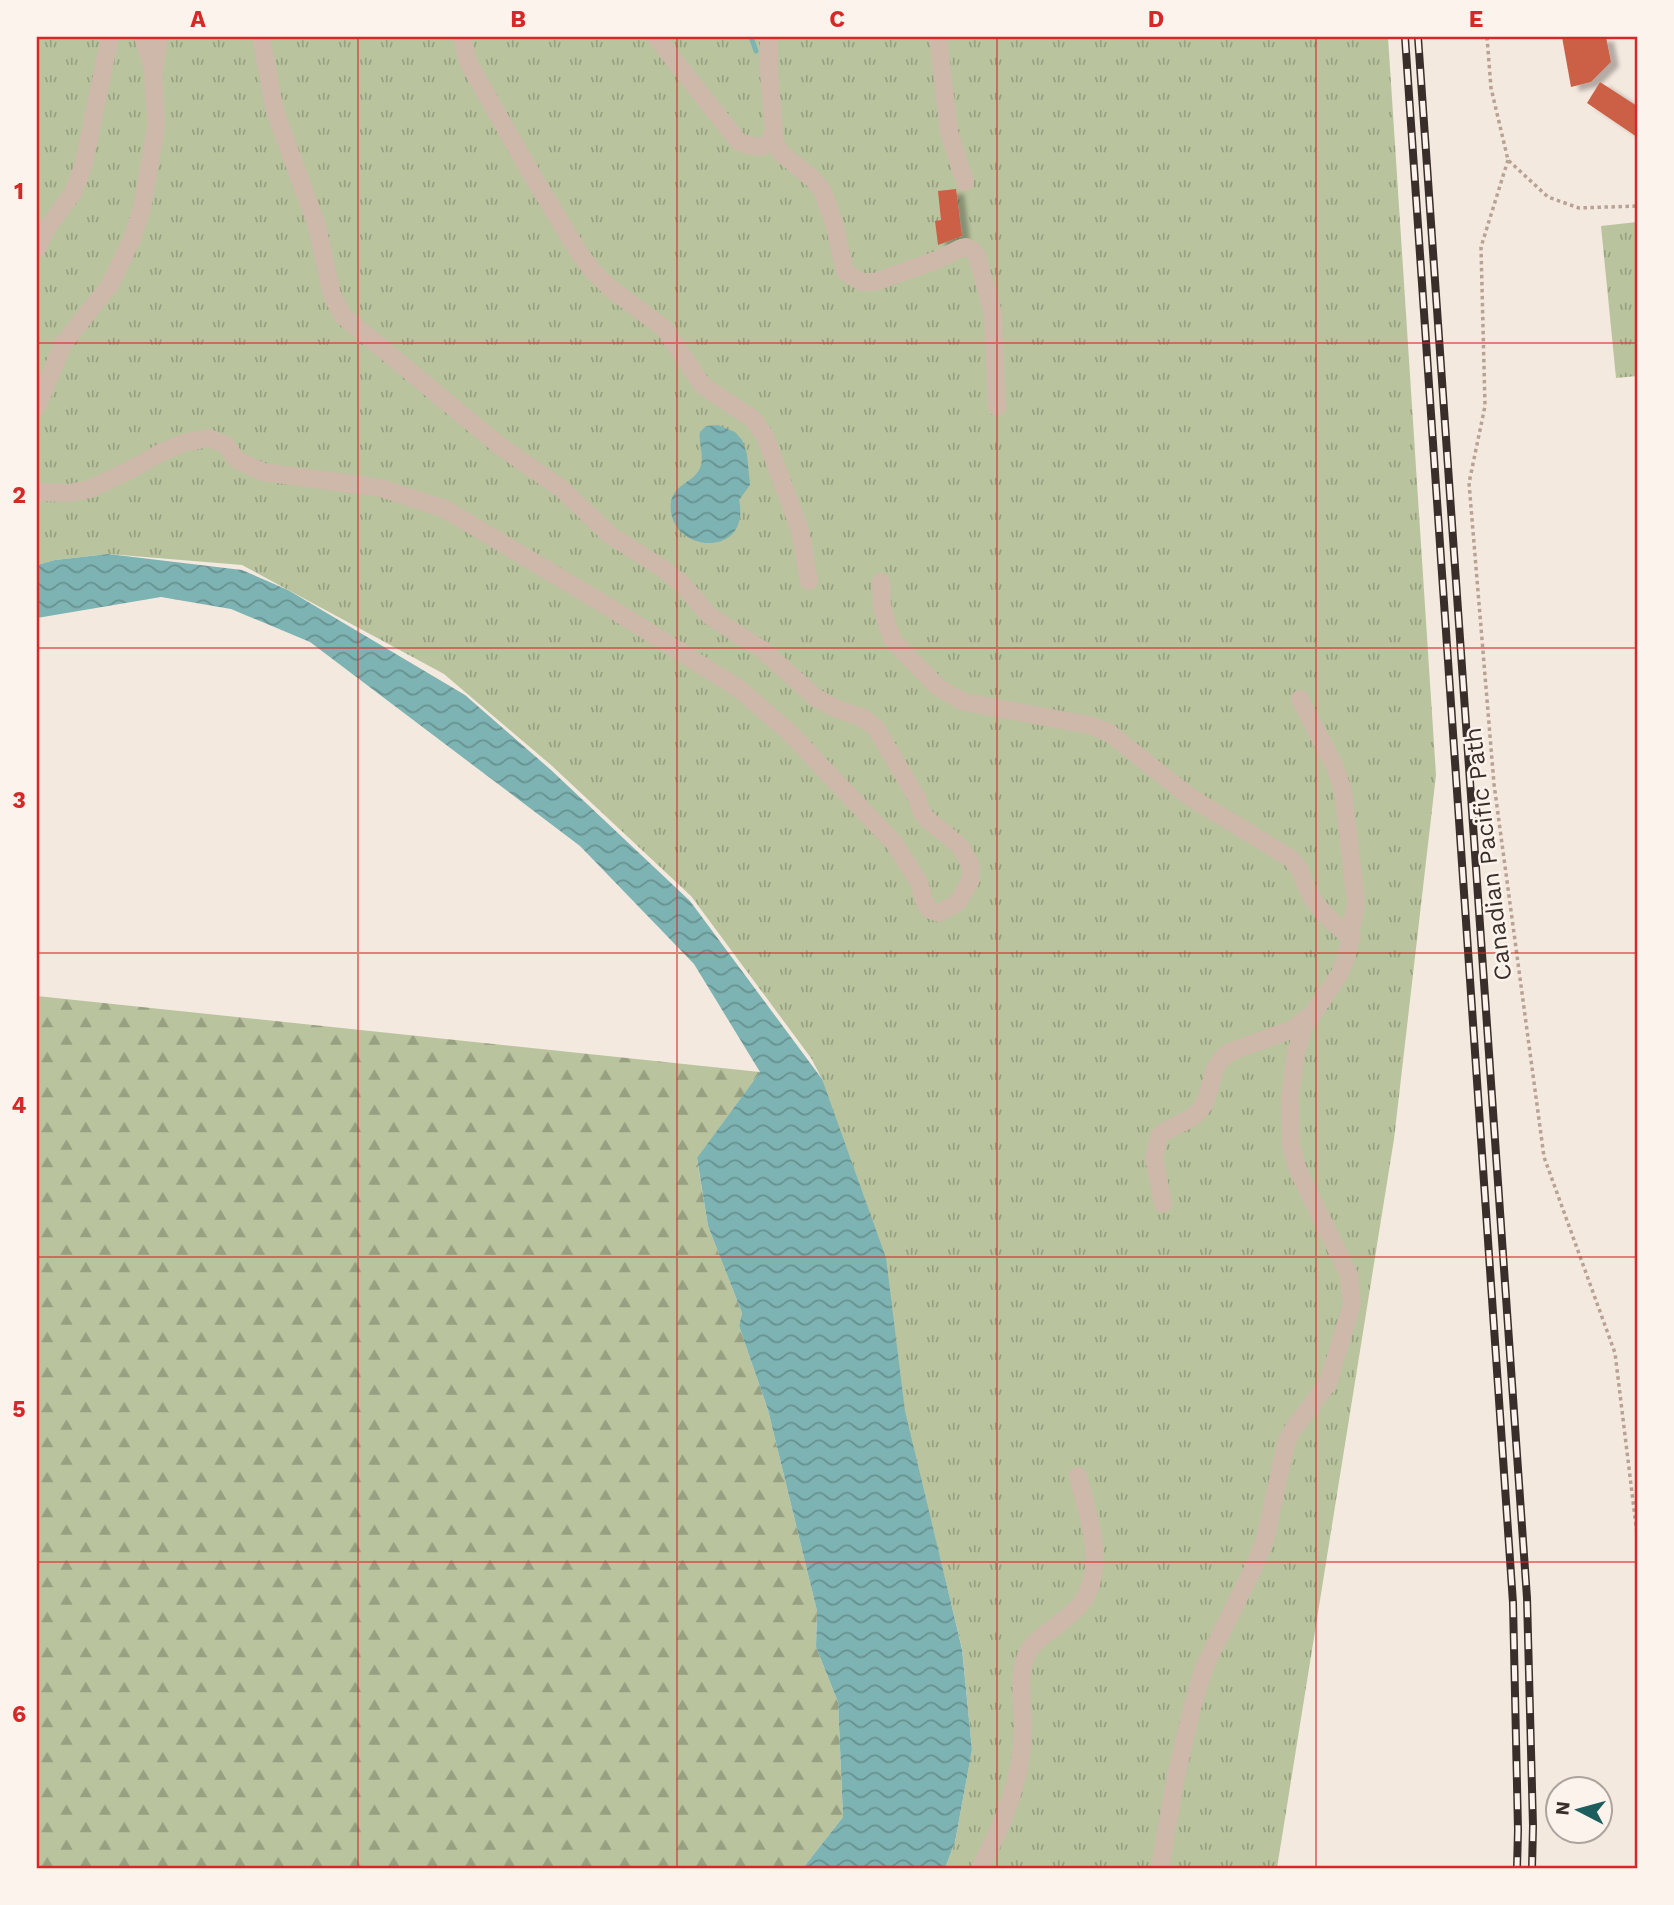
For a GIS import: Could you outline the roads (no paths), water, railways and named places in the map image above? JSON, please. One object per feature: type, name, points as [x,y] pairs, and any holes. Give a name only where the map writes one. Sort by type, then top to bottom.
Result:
[{"type":"lane","points":[[37,250],[47,228],[73,193],[83,167],[110,37]]},
{"type":"lane","points":[[37,407],[63,344],[110,285],[132,239],[142,208],[154,148],[153,68],[143,37]]},
{"type":"lane","points":[[154,83],[159,37]]},
{"type":"lane","points":[[37,492],[69,493],[90,489],[183,443],[209,438],[226,445],[237,460],[263,472],[381,488],[445,509],[604,604],[738,688],[762,707],[830,774],[894,843],[919,882],[924,901],[930,910],[939,913],[948,910],[965,893],[971,875],[969,862],[960,846],[922,813],[917,798],[876,728],[863,718],[835,708],[808,691],[764,652],[710,616],[681,583],[610,535],[562,489],[500,446],[343,316],[332,295],[317,226],[275,111],[261,37]]},
{"type":"lane","points":[[462,37],[468,62],[578,251],[610,288],[665,329],[703,386],[753,419],[765,436],[800,530],[808,581]]},
{"type":"lane","points":[[656,37],[739,142],[763,147],[769,143],[774,132]]},
{"type":"lane","points":[[769,37],[775,143],[782,154],[812,178],[821,190],[830,208],[845,272],[862,282],[875,282],[966,247],[977,256],[993,313],[997,407]]},
{"type":"lane","points":[[938,37],[949,132],[965,182]]},
{"type":"lane","points":[[881,582],[884,616],[894,642],[939,688],[964,702],[1089,724],[1108,732],[1190,797],[1290,858],[1297,864],[1309,893],[1326,915],[1352,938]]},
{"type":"lane","points":[[1160,1868],[1182,1745],[1204,1668],[1265,1540],[1286,1443],[1328,1384],[1352,1304],[1353,1290],[1349,1275],[1298,1170],[1291,1146],[1290,1097],[1296,1052],[1304,1027],[1339,975],[1348,955],[1356,902],[1343,791],[1335,767],[1300,699]]},
{"type":"lane","points":[[1163,1205],[1154,1157],[1159,1136],[1187,1121],[1202,1108],[1213,1072],[1222,1057],[1293,1029],[1304,1022],[1317,1007]]},
{"type":"lane","points":[[980,1868],[998,1835],[1020,1769],[1023,1730],[1021,1678],[1026,1655],[1035,1642],[1082,1603],[1095,1569],[1093,1534],[1078,1476]]},
{"type":"water","points":[[718,425],[735,432],[742,440],[747,454],[750,485],[739,500],[740,520],[733,533],[722,541],[708,543],[693,540],[681,532],[673,519],[671,502],[676,491],[699,471],[702,461],[700,432],[706,426]]},
{"type":"water","points":[[108,554],[242,570],[288,590],[465,695],[551,770],[690,901],[822,1079],[886,1258],[905,1411],[962,1649],[972,1750],[955,1842],[945,1868],[803,1868],[843,1817],[838,1702],[816,1647],[817,1611],[768,1410],[739,1326],[742,1313],[708,1226],[697,1158],[760,1072],[694,964],[580,846],[310,642],[231,609],[161,597],[37,618],[37,565],[55,560]]},
{"type":"waterway","points":[[751,37],[756,51]]},
{"type":"railway","points":[[1405,37],[1513,1603],[1517,1868]]},
{"type":"railway","points":[[1418,37],[1527,1598],[1532,1868]]}]
